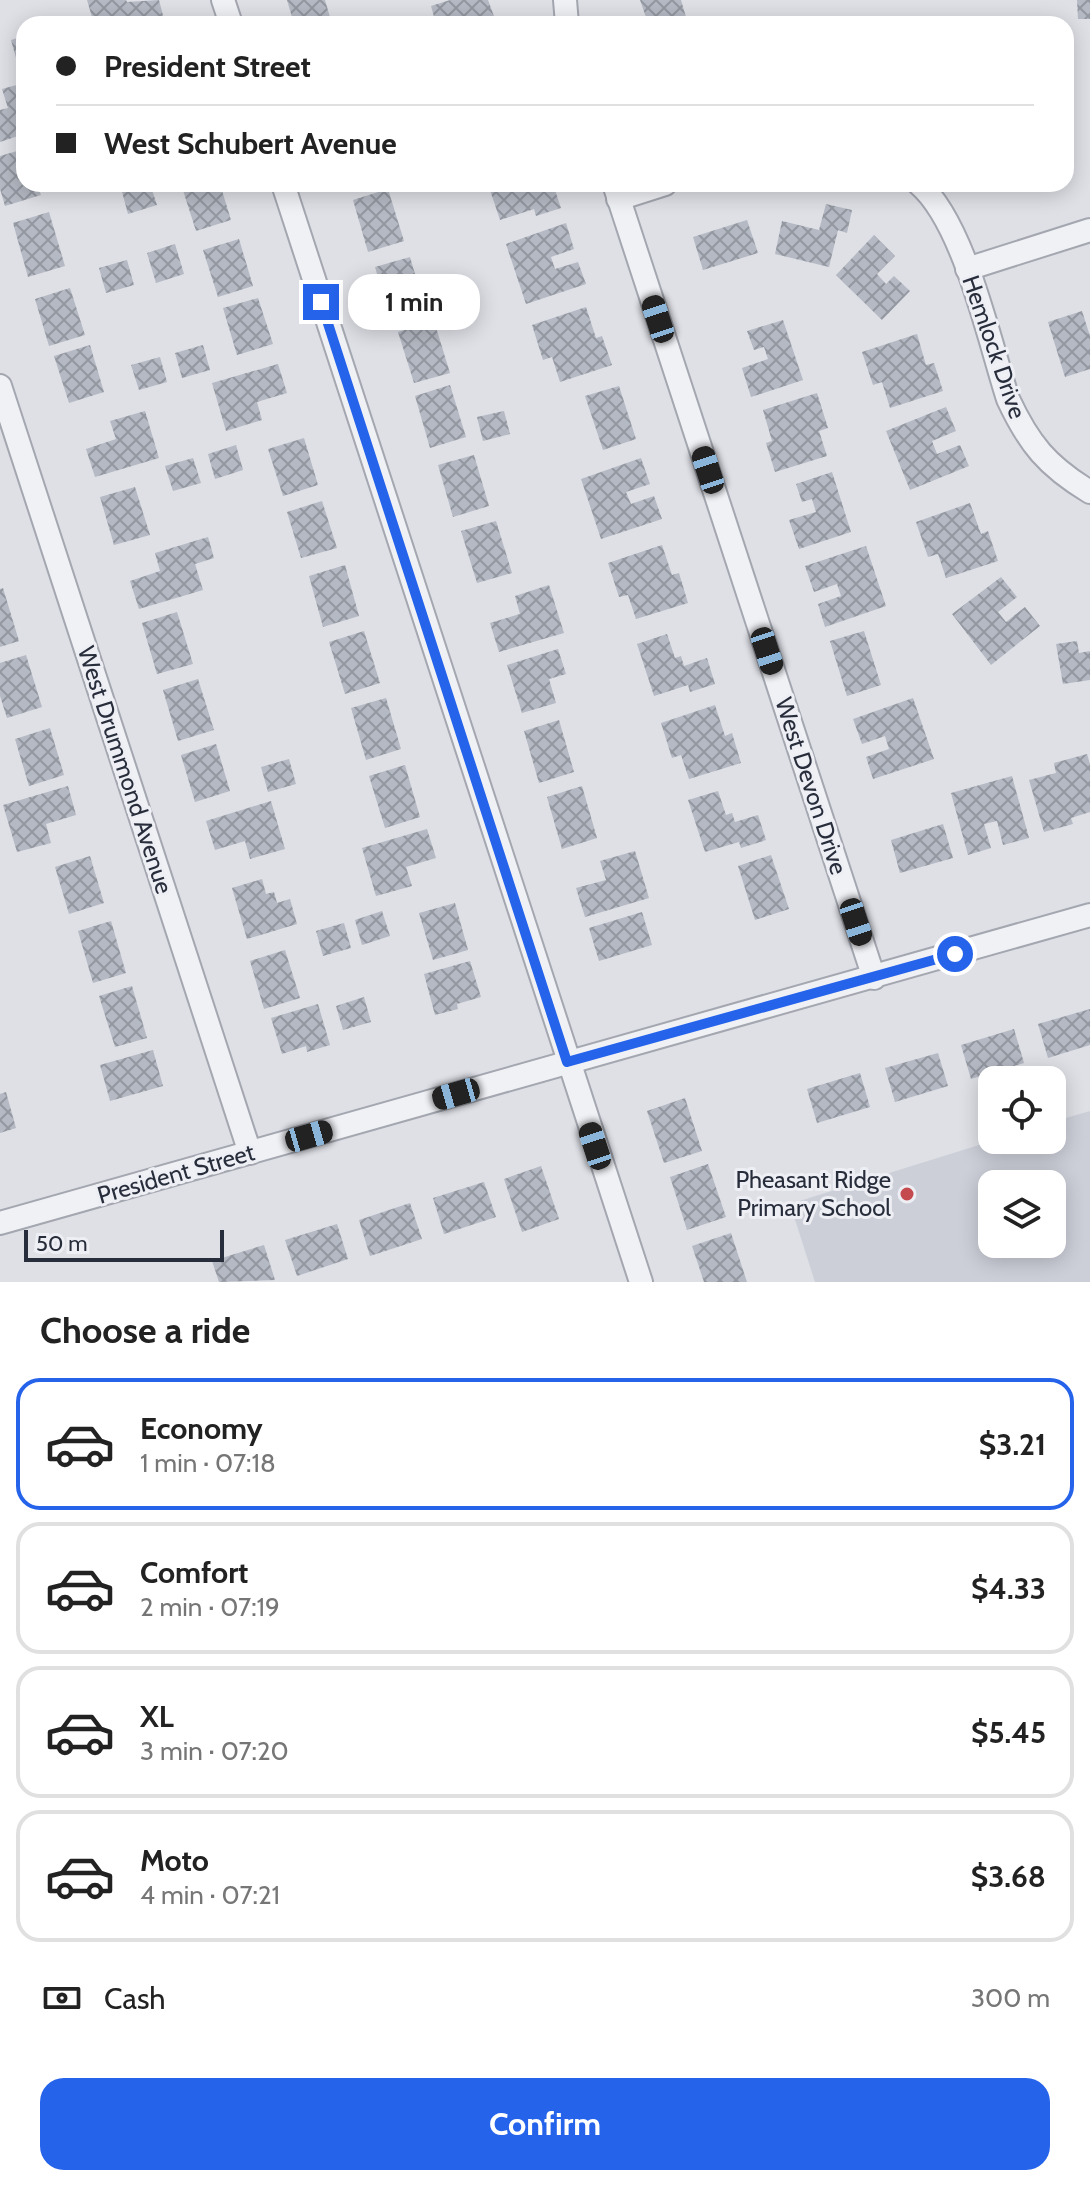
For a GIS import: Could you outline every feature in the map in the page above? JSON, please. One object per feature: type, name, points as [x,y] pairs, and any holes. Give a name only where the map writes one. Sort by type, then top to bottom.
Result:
[{"type":"street","points":[[286,192],[641,1282]]},
{"type":"street","name":"West Devon Drive","points":[[616,192],[874,978]]},
{"type":"street","name":"Hemlock Drive","points":[[926,192],[938,205],[956,238],[1019,424],[1050,466],[1090,492]]},
{"type":"street","points":[[967,269],[1090,230]]},
{"type":"street","name":"West Drummond Avenue","points":[[0,386],[250,1153]]},
{"type":"street","name":"President Street","points":[[0,1223],[1090,915]]},
{"type":"shaded area","name":"Pheasant Ridge Primary School","points":[[1090,1111],[1090,1282],[815,1282],[790,1204],[978,1145],[978,1154],[1066,1154],[1066,1118]]},
{"type":"building","points":[[87,0],[159,0],[163,16],[92,16]]},
{"type":"building","points":[[287,0],[325,0],[330,16],[292,16]]},
{"type":"building","points":[[450,0],[488,0],[494,16],[434,16],[431,6]]},
{"type":"building","points":[[640,0],[681,0],[686,16],[646,16]]},
{"type":"building","points":[[1077,0],[1090,0],[1090,19],[1078,19]]},
{"type":"building","points":[[16,38],[16,58],[11,40]]},
{"type":"building","points":[[16,85],[16,137],[0,142],[0,110],[8,108],[2,89]]},
{"type":"building","points":[[16,151],[16,192],[40,192],[41,195],[5,206],[0,189],[0,156]]},
{"type":"building","points":[[122,192],[153,192],[157,205],[128,214]]},
{"type":"building","points":[[184,192],[222,192],[231,220],[196,231]]},
{"type":"building","points":[[389,192],[404,241],[368,252],[353,200]]},
{"type":"building","points":[[491,192],[556,192],[561,208],[536,216],[534,209],[500,220]]},
{"type":"building","points":[[826,204],[852,210],[847,233],[838,230],[829,267],[775,254],[782,221],[819,230]]},
{"type":"building","points":[[49,212],[65,266],[28,277],[13,223]]},
{"type":"building","points":[[747,220],[758,253],[703,270],[693,237]]},
{"type":"building","points":[[566,223],[574,249],[551,257],[555,269],[578,262],[586,284],[526,304],[506,244]]},
{"type":"building","points":[[874,235],[895,256],[877,274],[886,284],[894,276],[910,291],[882,320],[836,275]]},
{"type":"building","points":[[239,239],[253,286],[218,297],[203,250]]},
{"type":"building","points":[[175,244],[184,274],[156,283],[147,253]]},
{"type":"building","points":[[410,257],[425,308],[390,319],[375,267]]},
{"type":"building","points":[[127,260],[134,285],[106,293],[99,268]]},
{"type":"building","points":[[70,288],[85,335],[49,346],[35,299]]},
{"type":"building","points":[[258,298],[273,344],[237,355],[223,308]]},
{"type":"building","points":[[586,307],[596,338],[602,336],[612,365],[560,382],[552,357],[543,360],[532,325]]},
{"type":"building","points":[[1082,311],[1090,336],[1090,369],[1065,377],[1048,322]]},
{"type":"building","points":[[783,320],[803,380],[751,397],[742,368],[768,359],[764,347],[754,350],[747,331]]},
{"type":"building","points":[[434,321],[450,373],[414,383],[398,332]]},
{"type":"building","points":[[917,334],[926,365],[934,363],[943,391],[890,408],[882,382],[873,385],[862,352]]},
{"type":"building","points":[[90,345],[104,392],[69,403],[54,356]]},
{"type":"building","points":[[203,345],[210,370],[182,378],[175,353]]},
{"type":"building","points":[[160,357],[167,382],[139,390],[131,365]]},
{"type":"building","points":[[278,364],[287,393],[257,402],[262,420],[226,431],[212,383]]},
{"type":"building","points":[[450,385],[466,437],[430,448],[415,396]]},
{"type":"building","points":[[619,386],[636,439],[603,450],[585,396]]},
{"type":"building","points":[[817,393],[828,428],[819,431],[827,456],[775,472],[766,443],[772,441],[763,410]]},
{"type":"building","points":[[946,407],[956,431],[932,441],[937,454],[960,445],[969,466],[910,490],[886,431]]},
{"type":"building","points":[[145,411],[159,458],[95,477],[86,449],[116,439],[110,421]]},
{"type":"building","points":[[504,411],[510,434],[483,441],[477,417]]},
{"type":"building","points":[[304,438],[318,485],[283,496],[268,449]]},
{"type":"building","points":[[236,445],[243,470],[215,479],[208,454]]},
{"type":"building","points":[[474,455],[489,506],[453,517],[438,465]]},
{"type":"building","points":[[193,458],[201,483],[173,491],[165,466]]},
{"type":"building","points":[[641,458],[650,484],[626,492],[631,504],[654,496],[662,519],[601,539],[581,479]]},
{"type":"building","points":[[832,472],[851,532],[799,549],[789,520],[816,512],[812,499],[802,502],[796,484]]},
{"type":"building","points":[[135,487],[150,535],[114,545],[100,497]]},
{"type":"building","points":[[322,501],[337,548],[301,558],[287,512]]},
{"type":"building","points":[[970,503],[981,534],[988,531],[998,561],[946,578],[938,554],[928,557],[916,522]]},
{"type":"building","points":[[496,521],[512,573],[477,583],[461,531]]},
{"type":"building","points":[[208,537],[214,558],[195,564],[203,590],[139,609],[130,581],[160,571],[155,553]]},
{"type":"building","points":[[662,545],[672,575],[679,573],[688,603],[636,619],[628,595],[619,597],[608,563]]},
{"type":"building","points":[[866,546],[886,606],[825,627],[818,604],[841,596],[837,584],[814,592],[805,566]]},
{"type":"building","points":[[345,565],[359,616],[323,627],[309,576]]},
{"type":"building","points":[[1001,577],[1017,597],[998,612],[1006,622],[1025,607],[1040,626],[991,665],[952,614]]},
{"type":"building","points":[[549,585],[564,633],[499,652],[490,623],[520,614],[515,596]]},
{"type":"building","points":[[3,588],[19,641],[0,647],[0,589]]},
{"type":"building","points":[[177,612],[193,664],[157,674],[142,623]]},
{"type":"building","points":[[364,631],[380,683],[345,694],[329,642]]},
{"type":"building","points":[[864,631],[881,685],[847,696],[830,641]]},
{"type":"building","points":[[667,634],[675,658],[681,656],[684,666],[707,658],[715,684],[690,692],[688,685],[654,696],[637,644]]},
{"type":"building","points":[[1077,641],[1079,653],[1090,651],[1090,680],[1063,684],[1056,644]]},
{"type":"building","points":[[558,649],[566,674],[549,679],[556,703],[522,713],[507,665]]},
{"type":"building","points":[[26,655],[42,707],[7,718],[0,696],[0,663]]},
{"type":"building","points":[[198,679],[214,730],[178,741],[163,690]]},
{"type":"building","points":[[386,698],[401,749],[366,760],[351,708]]},
{"type":"building","points":[[913,698],[934,759],[873,779],[866,757],[889,749],[885,736],[862,744],[853,719]]},
{"type":"building","points":[[715,705],[725,736],[732,733],[741,763],[689,779],[681,755],[672,758],[661,723]]},
{"type":"building","points":[[559,720],[574,772],[539,783],[524,731]]},
{"type":"building","points":[[50,728],[64,775],[29,786],[15,739]]},
{"type":"building","points":[[216,744],[230,791],[195,802],[181,755]]},
{"type":"building","points":[[1087,754],[1090,764],[1090,812],[1071,818],[1073,824],[1044,832],[1029,780],[1056,773],[1054,763]]},
{"type":"building","points":[[289,759],[296,784],[268,792],[261,767]]},
{"type":"building","points":[[405,765],[420,817],[385,828],[369,776]]},
{"type":"building","points":[[1012,776],[1029,838],[1003,845],[997,821],[984,824],[991,848],[968,855],[951,793]]},
{"type":"building","points":[[68,786],[76,815],[46,824],[51,843],[17,852],[3,805]]},
{"type":"building","points":[[582,786],[597,838],[562,849],[547,797]]},
{"type":"building","points":[[718,791],[726,815],[732,813],[735,822],[758,815],[766,840],[741,848],[739,842],[705,852],[688,800]]},
{"type":"building","points":[[271,801],[285,849],[250,859],[245,841],[215,850],[206,821]]},
{"type":"building","points":[[943,824],[953,858],[900,873],[891,840]]},
{"type":"building","points":[[427,829],[436,858],[406,867],[412,886],[376,896],[362,848]]},
{"type":"building","points":[[635,851],[649,898],[585,917],[576,888],[606,880],[600,861]]},
{"type":"building","points":[[771,855],[789,909],[755,920],[738,866]]},
{"type":"building","points":[[90,856],[104,903],[69,914],[55,867]]},
{"type":"building","points":[[262,879],[266,894],[274,892],[277,903],[290,899],[297,924],[247,939],[232,888]]},
{"type":"building","points":[[455,903],[468,950],[433,960],[419,913]]},
{"type":"building","points":[[382,911],[390,936],[362,945],[355,920]]},
{"type":"building","points":[[642,912],[652,945],[599,961],[589,928]]},
{"type":"building","points":[[111,921],[126,973],[93,983],[78,931]]},
{"type":"building","points":[[344,923],[351,948],[323,956],[316,931]]},
{"type":"building","points":[[285,950],[300,998],[264,1009],[250,961]]},
{"type":"building","points":[[470,961],[481,997],[457,1004],[458,1009],[435,1015],[424,974]]},
{"type":"building","points":[[132,986],[147,1038],[115,1047],[99,996]]},
{"type":"building","points":[[364,997],[371,1022],[343,1030],[336,1006]]},
{"type":"building","points":[[318,1004],[330,1045],[307,1052],[306,1046],[282,1054],[271,1018]]},
{"type":"building","points":[[1090,1009],[1090,1045],[1048,1058],[1038,1024]]},
{"type":"building","points":[[1014,1029],[1024,1063],[978,1066],[978,1077],[971,1079],[961,1045]]},
{"type":"building","points":[[153,1050],[163,1086],[110,1101],[100,1065]]},
{"type":"building","points":[[938,1053],[948,1086],[895,1102],[885,1068]]},
{"type":"building","points":[[860,1073],[870,1107],[817,1123],[807,1089]]},
{"type":"building","points":[[6,1092],[16,1128],[0,1133],[0,1094]]},
{"type":"building","points":[[685,1098],[702,1151],[664,1163],[647,1111]]},
{"type":"building","points":[[708,1164],[726,1217],[687,1230],[670,1177]]},
{"type":"building","points":[[541,1166],[559,1219],[522,1232],[504,1179]]},
{"type":"building","points":[[484,1182],[496,1217],[444,1234],[433,1198]]},
{"type":"building","points":[[410,1203],[422,1239],[370,1256],[359,1220]]},
{"type":"building","points":[[337,1224],[348,1259],[297,1276],[285,1240]]},
{"type":"building","points":[[731,1233],[747,1282],[704,1282],[692,1246]]},
{"type":"building","points":[[264,1245],[275,1280],[219,1282],[212,1261]]},
{"type":"place","name":"Pheasant Ridge Primary School","points":[[907,1194]]},
{"type":"route","points":[[321,302],[567,1062],[955,954]]}]
